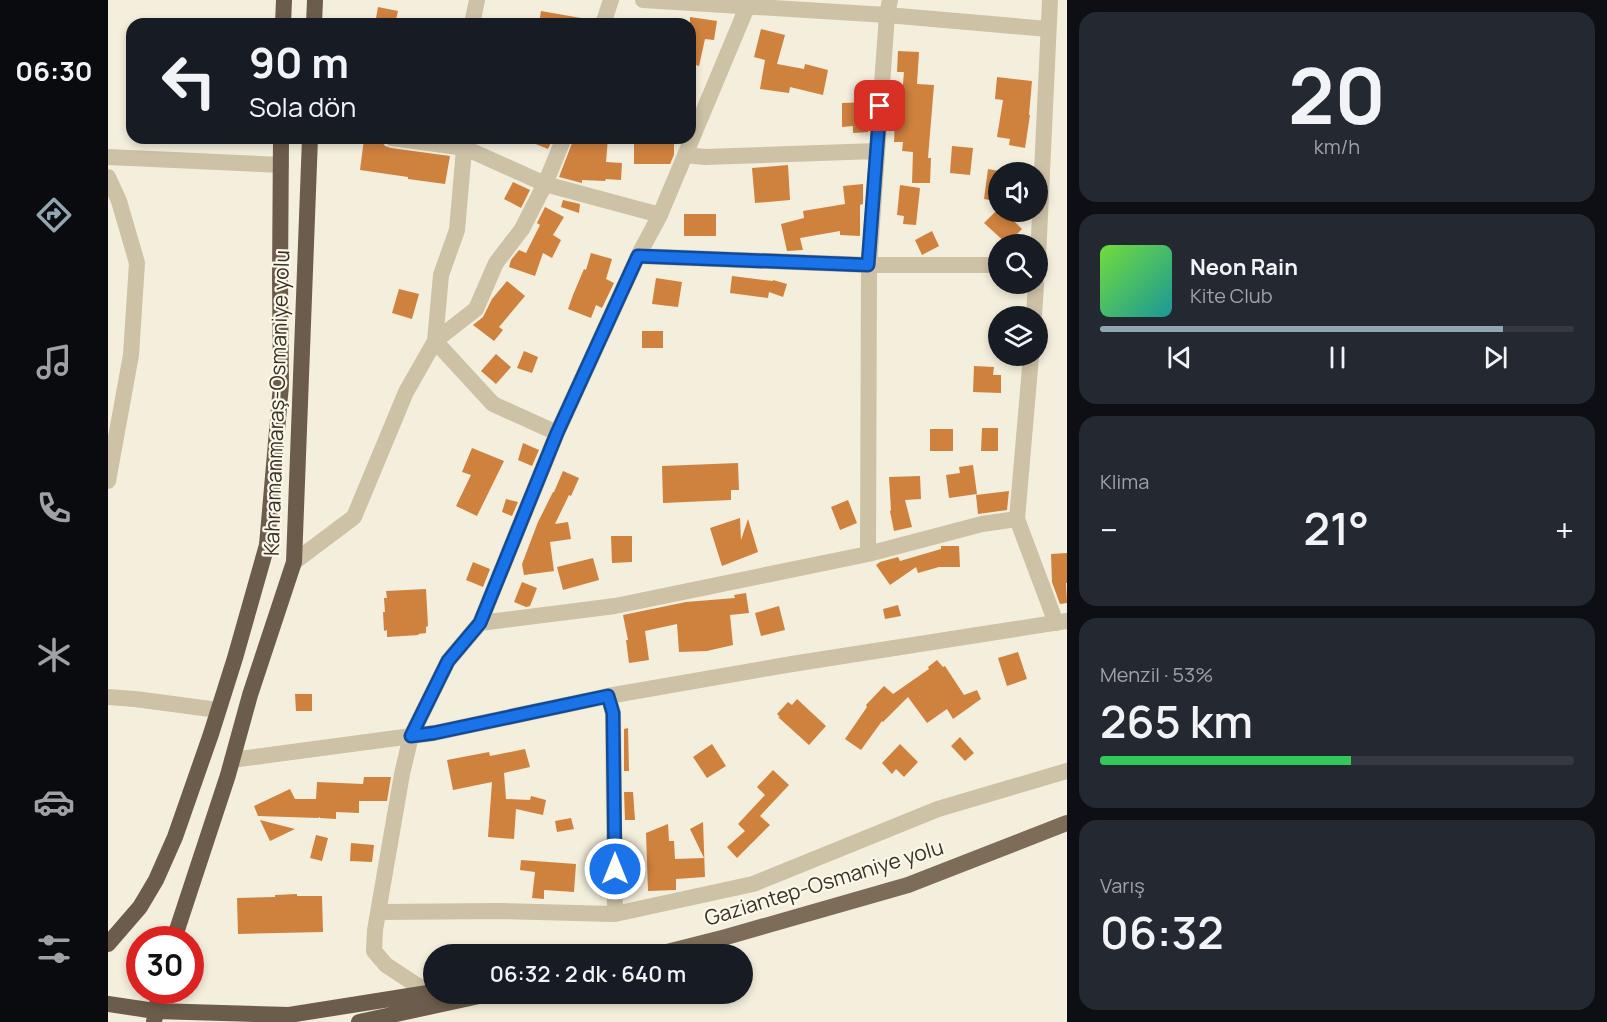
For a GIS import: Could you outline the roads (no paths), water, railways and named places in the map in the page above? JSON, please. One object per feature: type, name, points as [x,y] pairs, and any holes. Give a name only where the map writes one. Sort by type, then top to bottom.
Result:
[{"type":"highway","points":[[284,0],[284,18]]},
{"type":"highway","points":[[314,18],[315,0]]},
{"type":"highway","name":"Kahramanmaraş-Osmaniye yolu","points":[[108,944],[140,907],[156,880],[175,837],[219,710],[267,545],[281,385],[282,144]]},
{"type":"highway","name":"Kahramanmaraş-Osmaniye yolu","points":[[179,926],[294,562],[310,144]]},
{"type":"highway","points":[[108,1004],[154,1016],[289,1015],[423,993]]},
{"type":"highway","points":[[362,1022],[443,1004]]},
{"type":"main road","name":"Gaziantep-Osmaniye yolu","points":[[698,944],[908,885],[1067,823]]},
{"type":"street","points":[[473,18],[477,0]]},
{"type":"street","points":[[605,18],[611,0]]},
{"type":"street","points":[[643,0],[888,8],[1048,29]]},
{"type":"street","points":[[1039,234],[1050,0]]},
{"type":"street","points":[[696,128],[734,34],[749,4]]},
{"type":"street","points":[[867,554],[868,265],[888,8]]},
{"type":"street","points":[[465,144],[457,230],[441,275],[435,341],[493,404],[557,433]]},
{"type":"street","points":[[467,144],[545,184],[660,215]]},
{"type":"street","points":[[294,562],[354,518],[406,392],[435,341],[476,309],[496,263],[522,229],[545,184],[562,144]]},
{"type":"street","points":[[423,988],[386,965],[374,951],[375,930],[402,774],[411,736],[448,661],[480,623],[557,433],[638,256],[660,215],[689,144]]},
{"type":"street","points":[[685,155],[877,151]]},
{"type":"street","points":[[108,157],[281,165]]},
{"type":"street","points":[[108,177],[119,201],[137,263],[131,355],[108,481]]},
{"type":"street","points":[[638,256],[868,265],[988,265]]},
{"type":"street","points":[[232,760],[434,733],[608,696],[792,664],[1061,622],[1017,519],[1029,366]]},
{"type":"street","points":[[480,623],[615,606],[867,554],[982,524],[1017,519]]},
{"type":"street","points":[[608,696],[613,713],[615,914]]},
{"type":"street","points":[[108,697],[219,710]]},
{"type":"street","points":[[379,912],[615,914],[753,884],[938,808],[1067,771]]}]
